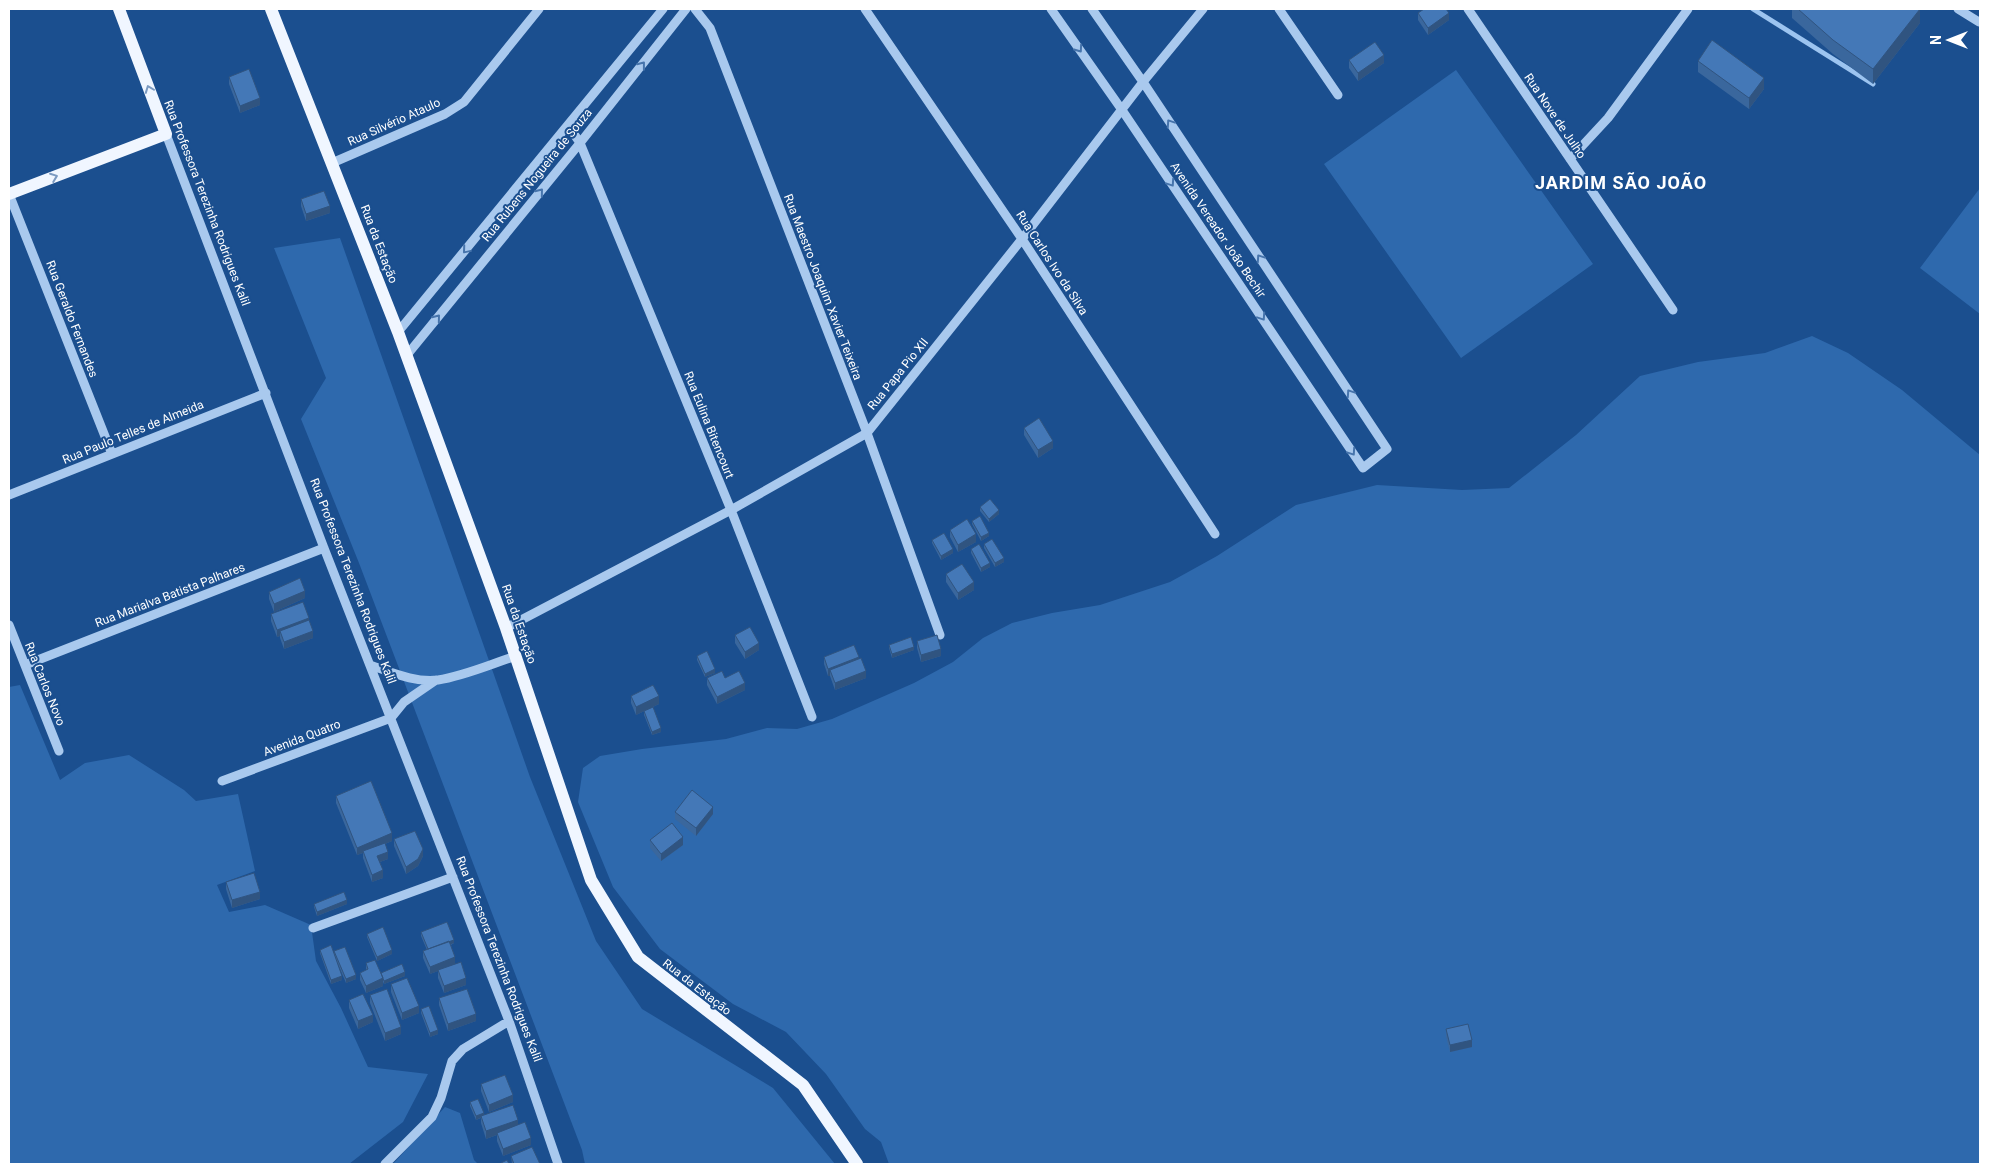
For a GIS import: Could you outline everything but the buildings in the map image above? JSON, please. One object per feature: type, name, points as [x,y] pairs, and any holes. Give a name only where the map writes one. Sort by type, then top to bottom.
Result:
[{"type":"main road","name":"Rua Professora Terezinha Rodrigues Kalil","points":[[119,9],[166,134]]},
{"type":"main road","name":"Rua da Estação","points":[[271,10],[407,356],[516,656],[591,880],[638,957],[803,1085],[857,1164]]},
{"type":"main road","points":[[9,194],[166,134]]},
{"type":"street","name":"Rua Silvério Ataulo","points":[[332,163],[445,114],[464,102],[539,9]]},
{"type":"street","name":"Rua Rubens Nogueira de Souza","points":[[398,332],[663,9]]},
{"type":"street","name":"Rua Rubens Nogueira de Souza","points":[[407,356],[686,9]]},
{"type":"street","name":"Rua Maestro Joaquim Xavier Teixeira","points":[[695,9],[710,28],[867,433],[940,635]]},
{"type":"street","name":"Rua Carlos Ivo da Silva","points":[[865,9],[1022,240],[1215,534]]},
{"type":"street","name":"Avenida Vereador João Bechir","points":[[1051,9],[1122,110],[1363,468],[1387,448],[1143,82],[1092,9]]},
{"type":"street","name":"Rua Papa Pio XII","points":[[506,628],[730,510],[867,433],[1022,240],[1143,82],[1203,9]]},
{"type":"street","points":[[1279,9],[1338,95]]},
{"type":"street","name":"Rua Nove de Julho","points":[[1468,9],[1673,310]]},
{"type":"street","points":[[1570,159],[1608,118],[1688,9]]},
{"type":"street","points":[[1958,9],[1979,22]]},
{"type":"street","name":"Rua Eulina Bitencourt","points":[[568,126],[580,143],[812,716]]},
{"type":"street","name":"Rua Professora Terezinha Rodrigues Kalil","points":[[166,134],[324,548],[509,1021],[558,1164]]},
{"type":"street","name":"Rua Geraldo Fernandes","points":[[9,194],[112,454]]},
{"type":"street","name":"Rua Paulo Telles de Almeida","points":[[9,495],[266,393]]},
{"type":"street","name":"Rua Marialva Batista Palhares","points":[[24,665],[324,548]]},
{"type":"street","name":"Rua Carlos Novo","points":[[9,626],[59,751]]},
{"type":"street","points":[[391,718],[404,702],[436,680],[516,656]]},
{"type":"street","points":[[370,665],[402,676],[436,680]]},
{"type":"street","name":"Avenida Quatro","points":[[222,781],[391,718]]},
{"type":"street","points":[[314,928],[454,877]]},
{"type":"street","points":[[385,1164],[432,1117],[441,1098],[452,1061],[463,1049],[509,1021]]},
{"type":"shaded area","points":[[1456,70],[1593,264],[1461,358],[1324,164]]},
{"type":"shaded area","points":[[1980,188],[1980,314],[1920,268]]},
{"type":"shaded area","points":[[340,238],[530,777],[596,941],[642,1009],[773,1088],[835,1164],[585,1164],[582,1150],[359,563],[301,419],[326,378],[274,248]]},
{"type":"shaded area","points":[[1812,336],[1848,353],[1902,390],[1980,455],[1980,1164],[889,1164],[881,1142],[865,1129],[826,1074],[786,1032],[733,1004],[660,949],[613,887],[578,802],[583,768],[600,756],[726,739],[767,728],[797,729],[832,719],[914,683],[953,662],[983,638],[1012,623],[1052,613],[1100,605],[1170,582],[1217,556],[1296,505],[1377,485],[1462,490],[1509,488],[1576,435],[1640,376],[1698,362],[1765,353]]},
{"type":"shaded area","points":[[20,685],[60,780],[85,763],[129,755],[184,790],[196,801],[238,794],[255,871],[217,885],[229,912],[265,905],[311,925],[316,961],[341,1008],[368,1067],[428,1074],[403,1122],[349,1164],[9,1164],[9,687]]},
{"type":"shaded area","points":[[445,1107],[460,1113],[474,1160],[478,1164],[393,1164]]},
{"type":"waterway","points":[[1753,9],[1873,84]]},
{"type":"district","name":"JARDIM SÃO JOÃO","points":[[1621,182]]}]
